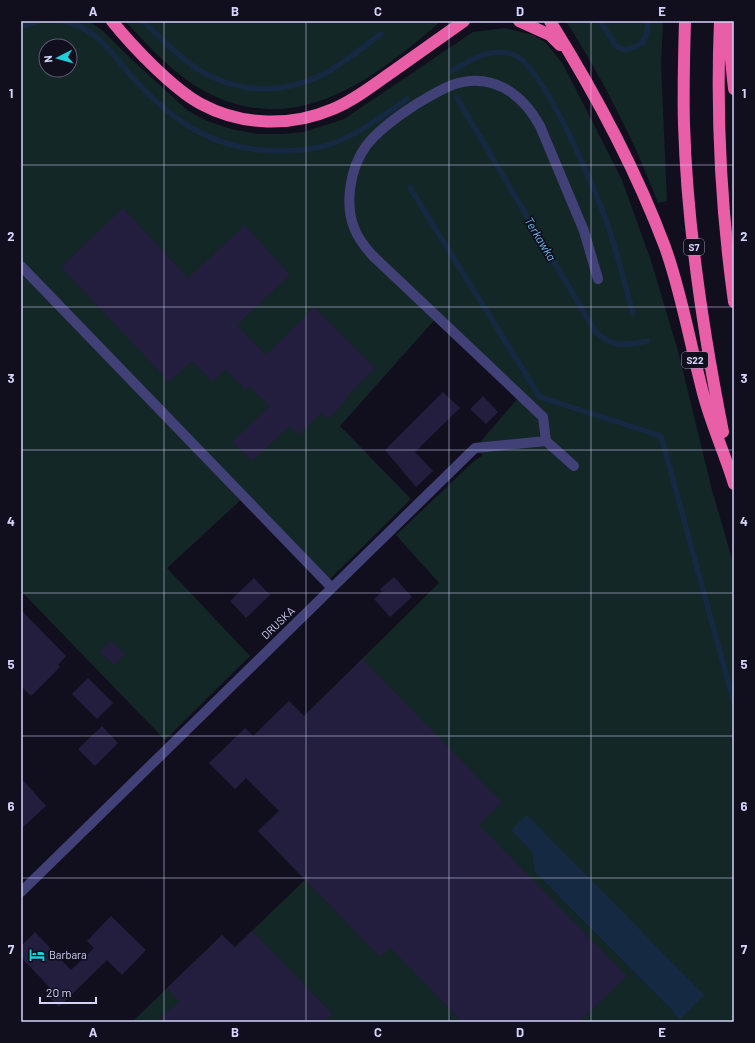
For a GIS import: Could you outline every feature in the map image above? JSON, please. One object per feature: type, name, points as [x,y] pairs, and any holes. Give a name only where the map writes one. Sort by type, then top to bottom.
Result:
[{"type":"highway","points":[[112,22],[154,66],[200,103],[221,112],[247,120],[279,122],[309,118],[348,102],[464,21]]},
{"type":"highway","points":[[519,21],[550,35],[572,56]]},
{"type":"highway","name":"S22","points":[[550,21],[572,56],[620,143],[644,194],[665,247],[678,288],[703,394],[730,471]]},
{"type":"highway","name":"S7","points":[[685,21],[684,124],[688,195],[697,281],[708,356],[730,471],[734,484]]},
{"type":"highway","points":[[720,21],[718,82],[721,192],[734,302]]},
{"type":"highway","points":[[727,21],[734,89]]},
{"type":"street","points":[[574,466],[546,441],[543,418],[372,255],[361,242],[354,230],[350,201],[350,188],[359,157],[374,136],[406,111],[439,90],[454,84],[468,82],[488,83],[510,90],[532,111],[540,126],[584,231],[598,279]]},
{"type":"street","points":[[21,266],[332,588]]},
{"type":"street","name":"DRUSKA","points":[[21,892],[475,448],[546,441]]},
{"type":"green space","points":[[21,21],[89,21],[103,31],[187,110],[207,121],[231,129],[258,134],[304,132],[344,119],[473,32],[505,28],[533,35],[546,43],[563,64],[622,180],[651,261],[678,351],[712,490],[734,566],[734,1022],[132,1022],[222,935],[235,947],[305,880],[258,831],[320,771],[270,720],[289,701],[304,716],[439,583],[396,535],[474,461],[483,455],[475,448],[520,396],[437,317],[340,426],[411,499],[327,582],[245,496],[167,568],[250,656],[165,740],[21,591]],"holes":[[[532,852],[680,1019],[534,871]]]},
{"type":"green space","points":[[125,21],[441,21],[385,66],[356,84],[326,99],[294,107],[262,109],[229,102],[194,85],[166,63]]},
{"type":"green space","points":[[566,21],[663,21],[661,65],[667,201],[658,203],[628,132],[605,87]]},
{"type":"water","points":[[527,815],[704,995],[680,1019],[534,871],[532,852],[511,830]]},
{"type":"building","points":[[123,208],[188,278],[245,225],[290,275],[237,325],[266,355],[314,307],[375,368],[345,398],[347,399],[328,419],[322,412],[299,435],[290,426],[252,461],[232,442],[270,406],[249,386],[246,390],[225,369],[212,382],[192,361],[169,382],[61,267]]},
{"type":"building","points":[[443,392],[460,408],[415,452],[433,471],[416,487],[385,450]]},
{"type":"building","points":[[483,396],[498,412],[486,424],[470,409]]},
{"type":"building","points":[[394,577],[412,597],[390,617],[374,599],[382,592],[380,589]]},
{"type":"building","points":[[254,578],[270,595],[246,618],[230,601]]},
{"type":"building","points":[[21,610],[66,656],[58,665],[60,667],[31,696],[21,686]]},
{"type":"building","points":[[111,641],[125,654],[114,665],[100,652]]},
{"type":"building","points":[[362,659],[502,802],[479,825],[627,976],[579,1022],[462,1022],[390,947],[380,957],[258,831],[279,811],[246,778],[235,789],[209,763],[245,728],[253,736],[289,701],[304,716]]},
{"type":"building","points":[[88,678],[113,703],[97,719],[72,694]]},
{"type":"building","points":[[102,726],[118,743],[95,766],[78,749]]},
{"type":"building","points":[[21,778],[46,806],[21,829]]},
{"type":"building","points":[[111,916],[146,950],[122,975],[107,960],[59,1007],[46,994],[51,989],[21,957],[21,946],[35,932],[71,970],[94,948],[87,941]]},
{"type":"building","points":[[252,931],[333,1014],[324,1022],[157,1022],[179,1001],[167,988],[222,935],[235,948]]},
{"type":"waterway","points":[[21,27],[38,21]]},
{"type":"waterway","points":[[64,21],[76,25],[95,36],[149,94],[181,121],[198,132],[216,140],[236,146],[257,150],[280,151],[294,151],[321,147],[344,139],[362,129],[407,99]]},
{"type":"waterway","points":[[143,21],[186,61],[209,76],[226,83],[260,89],[295,85],[312,79],[336,67],[381,34]]},
{"type":"waterway","points":[[600,21],[616,46],[625,50],[636,46],[643,41],[647,33],[648,21]]},
{"type":"waterway","points":[[452,71],[474,59],[490,53],[506,53],[514,55],[527,65],[541,83],[570,135],[595,191],[613,242],[633,313]]},
{"type":"waterway","name":"Terkawka","points":[[457,98],[595,331],[613,343],[631,344],[647,341]]},
{"type":"waterway","points":[[410,188],[540,397],[661,436],[734,703]]},
{"type":"place","name":"Barbara","points":[[37,955]]}]
